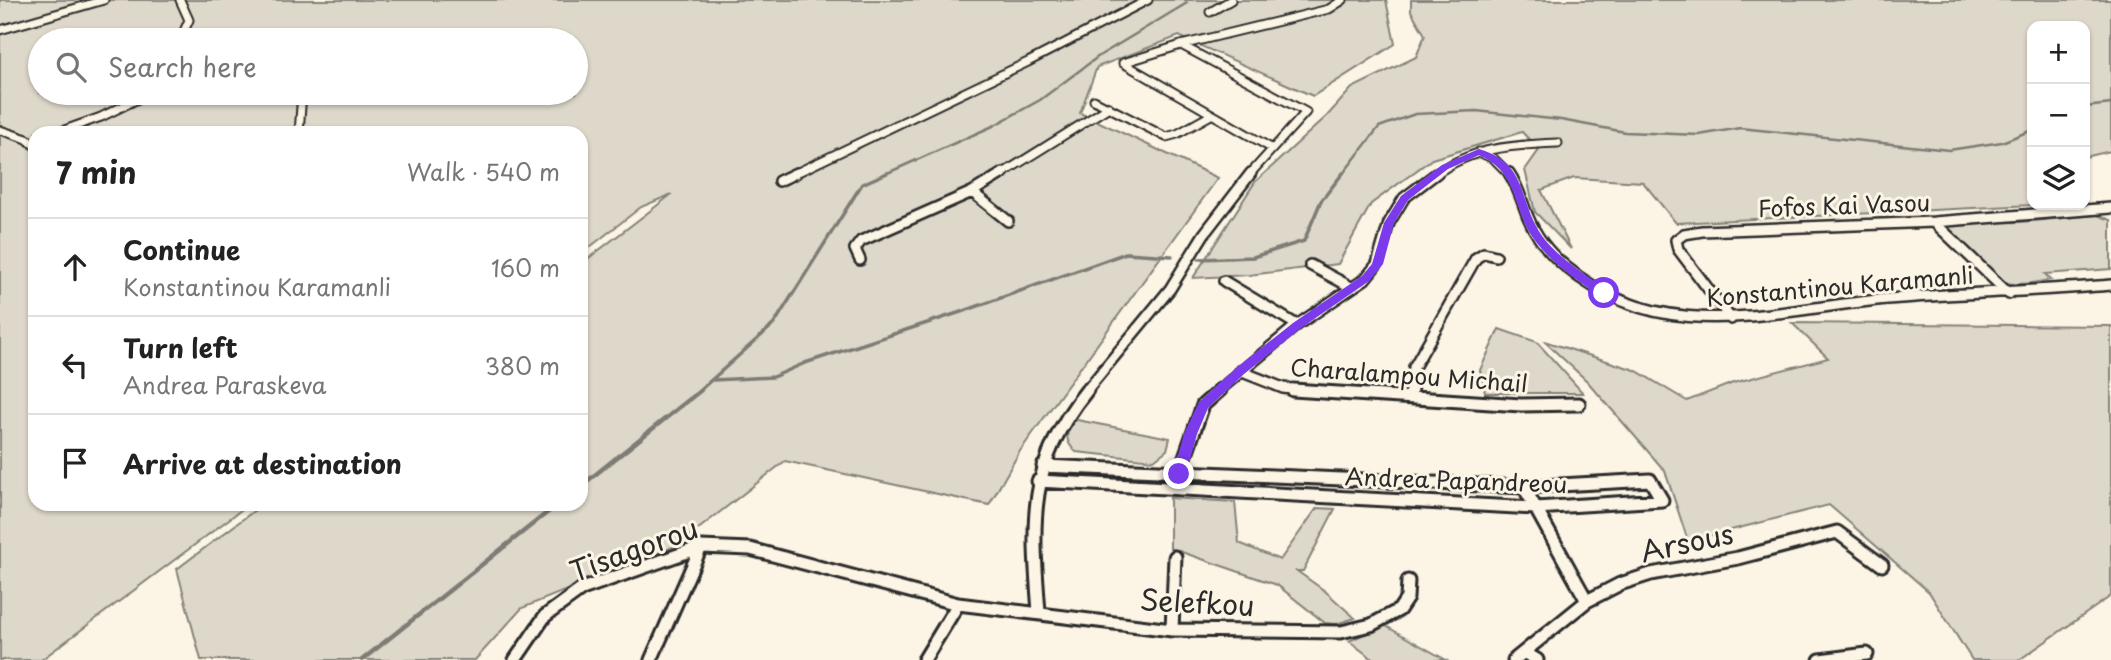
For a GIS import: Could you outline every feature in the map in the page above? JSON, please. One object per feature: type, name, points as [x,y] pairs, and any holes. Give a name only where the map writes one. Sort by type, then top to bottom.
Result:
[{"type":"street","points":[[0,30],[104,0]]},
{"type":"street","points":[[180,0],[191,20],[190,28]]},
{"type":"street","points":[[779,181],[1016,68],[1148,0]]},
{"type":"street","points":[[1210,12],[1231,0]]},
{"type":"street","points":[[1271,148],[1123,63],[1181,45],[1329,9],[1343,0]]},
{"type":"street","points":[[1039,612],[1034,525],[1038,481],[1069,414],[1170,289],[1204,235],[1271,148],[1306,112],[1181,45]]},
{"type":"street","points":[[1094,100],[1156,134],[1167,137],[1211,115]]},
{"type":"street","points":[[76,126],[126,105]]},
{"type":"street","points":[[300,126],[301,105]]},
{"type":"street","points":[[860,260],[855,249],[861,241],[972,192],[1109,107]]},
{"type":"street","points":[[0,130],[28,138]]},
{"type":"street","points":[[1179,489],[1179,474],[1203,405],[1297,325],[1365,279],[1377,264],[1389,223],[1405,198],[1445,167],[1479,152],[1513,145],[1558,143]]},
{"type":"street","name":"Konstantinou Karamanli","points":[[1479,152],[1494,158],[1511,173],[1526,215],[1538,237],[1562,263],[1604,293],[1643,310],[1682,317],[1731,319],[1887,299],[2009,294],[2111,285]]},
{"type":"street","points":[[972,192],[1008,221]]},
{"type":"street","name":"Fofos Kai Vasou","points":[[1731,319],[1678,249],[1676,240],[1684,234],[1702,231],[1934,222],[2111,208]]},
{"type":"street","points":[[1934,222],[2009,294]]},
{"type":"street","points":[[1410,396],[1414,367],[1476,258],[1484,253],[1496,256]]},
{"type":"street","points":[[1310,265],[1350,288]]},
{"type":"street","points":[[1224,281],[1297,325]]},
{"type":"street","name":"Charalampou Michail","points":[[1240,371],[1283,388],[1302,391],[1521,405],[1579,404]]},
{"type":"street","name":"Andrea Papandreou","points":[[1038,481],[1536,508],[1662,500],[1650,480],[1524,487],[1043,466]]},
{"type":"street","points":[[1524,487],[1587,601]]},
{"type":"street","name":"Arsous","points":[[1519,656],[1587,601],[1620,584],[1651,574],[1738,558],[1837,532],[1882,565]]},
{"type":"street","points":[[651,660],[701,547]]},
{"type":"street","name":"Tisagorou","points":[[515,660],[545,616],[582,589],[701,547],[750,549],[958,604]]},
{"type":"street","points":[[1172,630],[1175,557]]},
{"type":"street","name":"Selefkou","points":[[958,604],[1172,630],[1341,632],[1371,625],[1399,610],[1407,598],[1408,580]]},
{"type":"street","points":[[925,660],[958,604]]},
{"type":"street","points":[[1820,660],[1867,654]]},
{"type":"street","points":[[1519,656],[1537,660]]},
{"type":"shaded area","points":[[0,0],[1386,0],[1395,44],[1313,96],[1179,36],[1097,67],[1080,113],[1218,178],[1020,451],[989,505],[785,461],[678,545],[522,608],[475,660],[201,660],[177,569],[254,511],[588,511],[588,259],[672,194],[641,207],[588,249],[588,126],[28,126],[28,511],[240,511],[41,660],[0,660]]},
{"type":"shaded area","points":[[1411,0],[2111,0],[2111,151],[2090,156],[2090,21],[2027,21],[2027,205],[1676,223],[1643,182],[1574,178],[1541,190],[1571,249],[1535,212],[1525,170],[1539,150],[1522,132],[1432,159],[1371,204],[1338,264],[1249,275],[1193,278],[1255,182],[1327,116],[1352,88],[1416,57],[1425,35],[1411,11]]},
{"type":"shaded area","points":[[2097,215],[2111,220],[2111,269],[2045,274],[2051,280],[2023,284],[1998,280],[1943,228],[1950,223],[2020,222]]},
{"type":"shaded area","points":[[1792,323],[2111,326],[2111,596],[2019,660],[1972,660],[1929,592],[1829,505],[1688,541],[1665,471],[1587,381],[1544,341],[1635,370],[1687,401],[1733,383],[1828,358]]},
{"type":"shaded area","points":[[1499,329],[1537,342],[1583,393],[1485,393],[1480,370]]},
{"type":"shaded area","points":[[1072,419],[1170,438],[1167,450],[1154,460],[1076,452],[1067,437]]},
{"type":"shaded area","points":[[1170,498],[1235,502],[1239,543],[1280,560],[1317,508],[1335,509],[1303,571],[1297,571],[1355,618],[1336,624],[1325,623],[1277,585],[1170,548]]},
{"type":"shaded area","points":[[1384,625],[1446,660],[1374,660],[1349,641]]},
{"type":"waterway","points":[[883,175],[993,126],[1040,100],[1099,56],[1187,3]]},
{"type":"waterway","points":[[2090,106],[2111,104]]},
{"type":"waterway","points":[[1342,175],[1379,127],[1415,114],[1476,111],[1561,120],[1625,132],[1699,135],[1740,128],[1949,150],[2002,142],[2027,132]]},
{"type":"waterway","points":[[699,391],[774,324],[862,184],[887,173]]},
{"type":"waterway","points":[[1199,259],[1253,257],[1304,241],[1321,201],[1343,173]]},
{"type":"waterway","points":[[713,380],[773,377],[805,363],[967,310],[1126,253],[1172,256]]},
{"type":"waterway","points":[[588,480],[701,390]]},
{"type":"waterway","points":[[362,660],[549,511]]},
{"type":"route","points":[[1179,474],[1203,405],[1297,325],[1365,279],[1377,264],[1389,223],[1405,198],[1445,167],[1479,152],[1494,158],[1511,173],[1526,215],[1538,237],[1562,263],[1604,293]]}]
